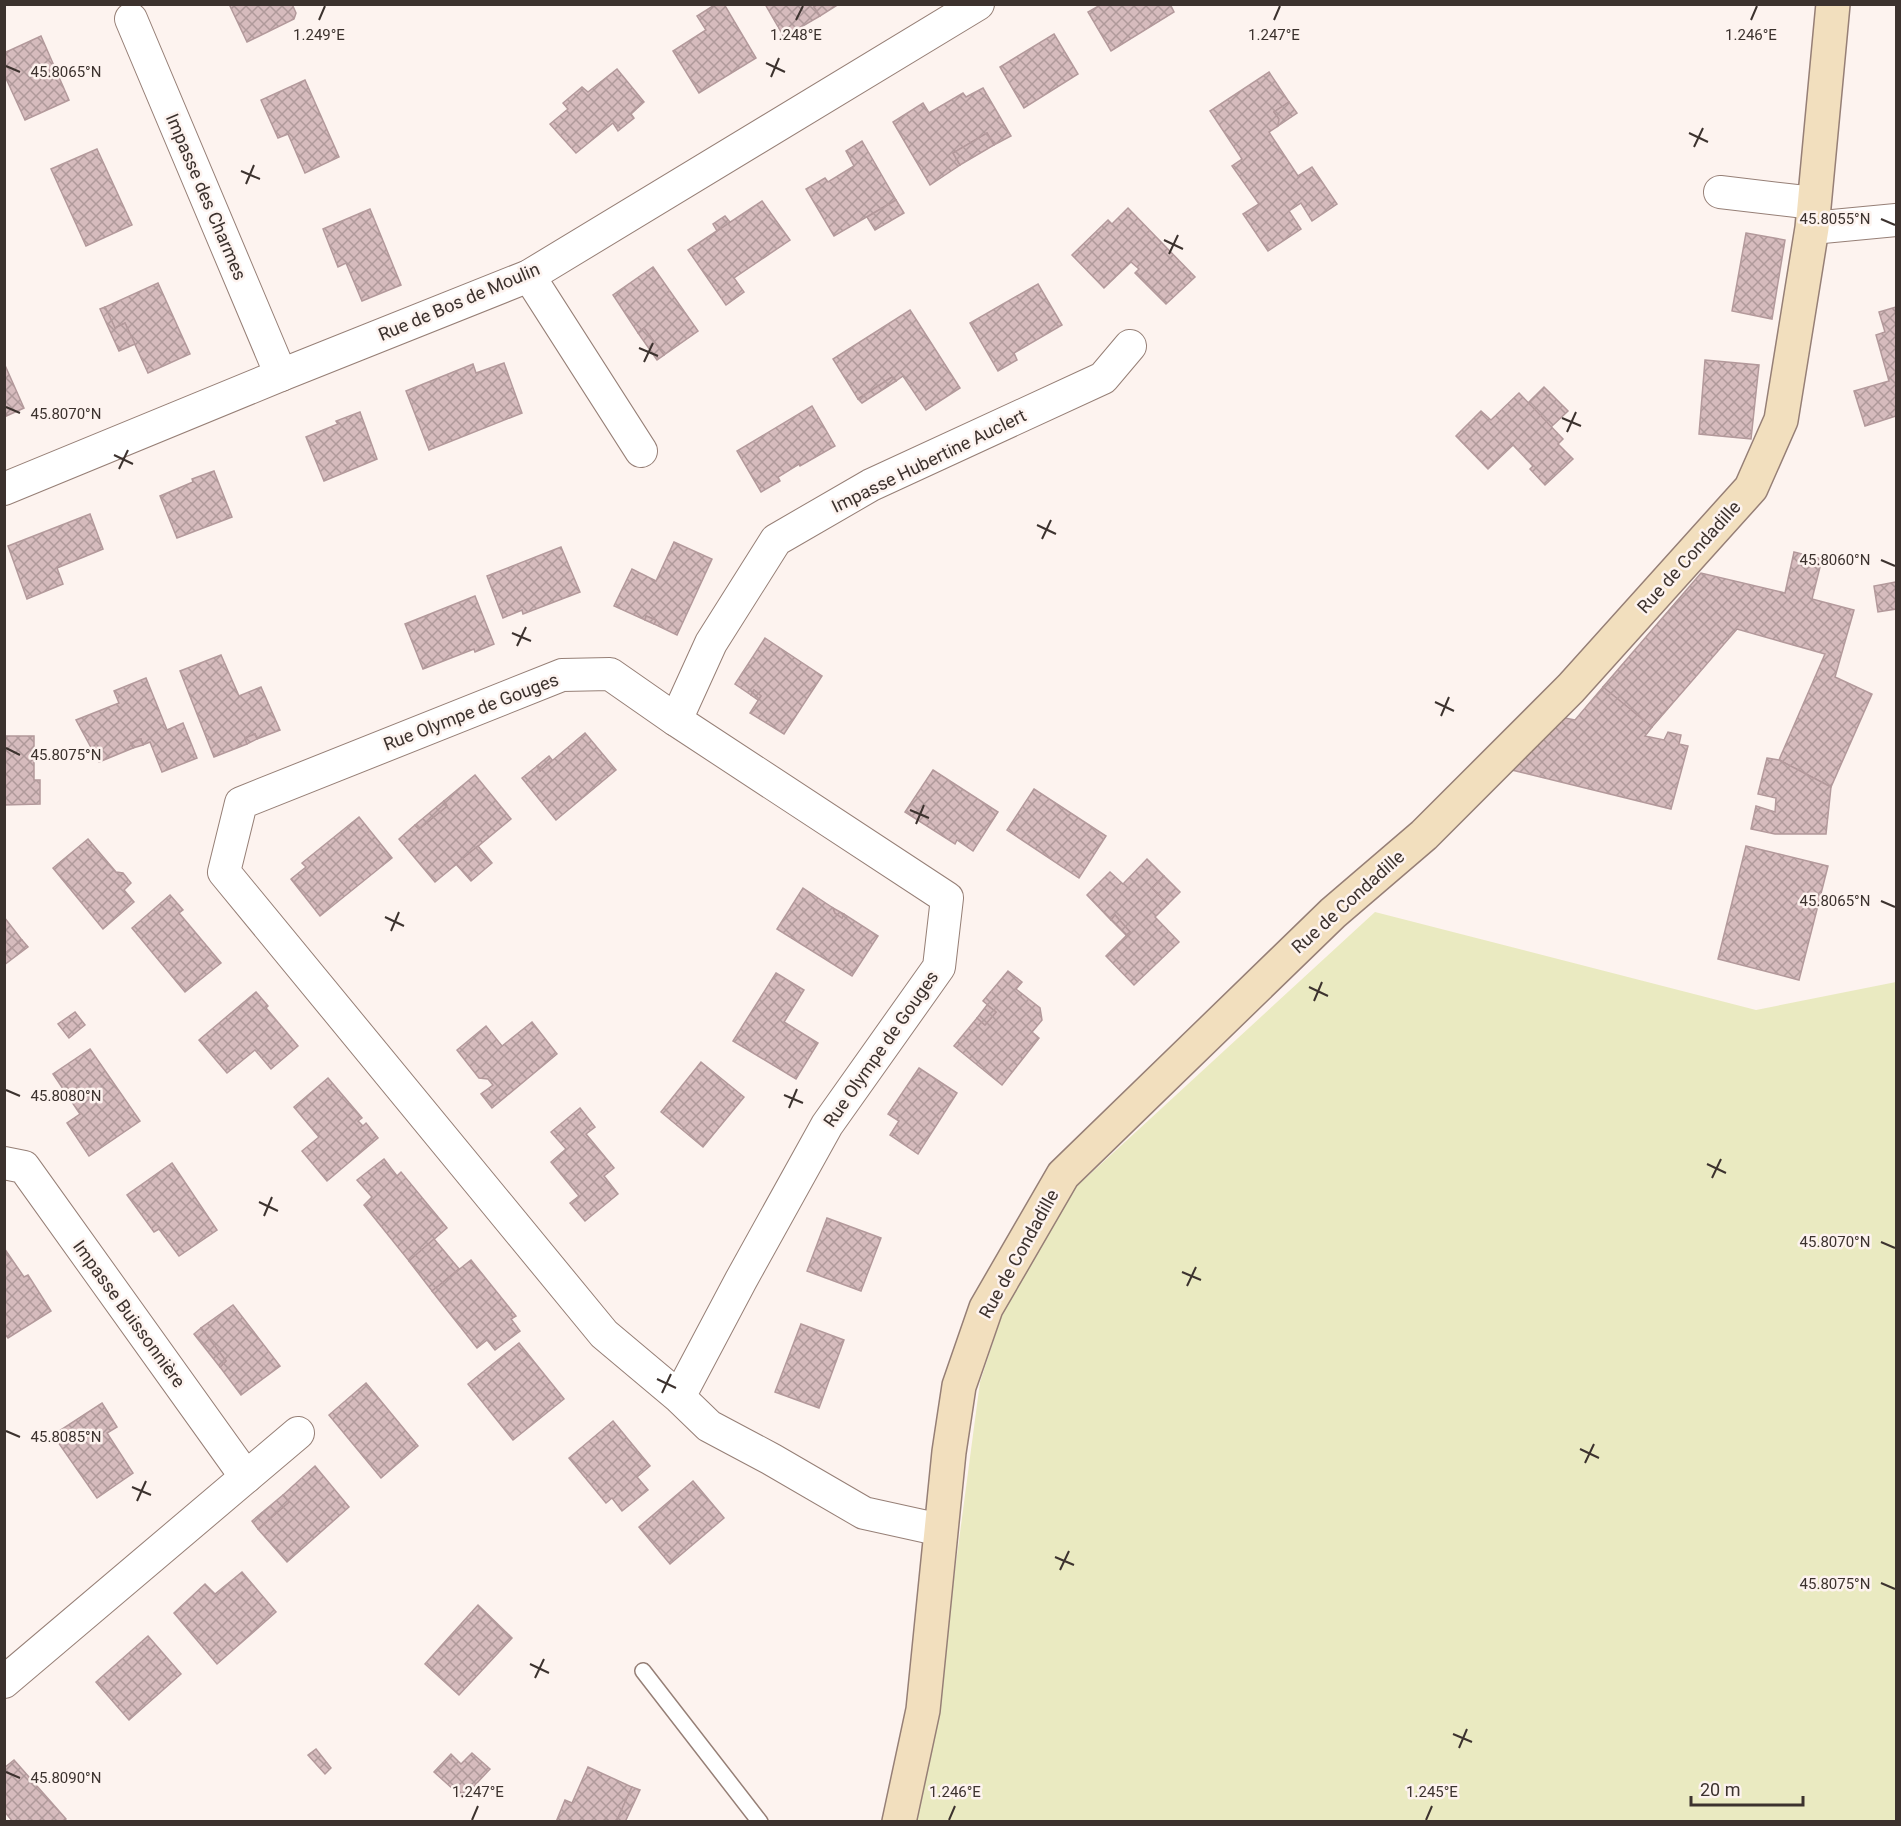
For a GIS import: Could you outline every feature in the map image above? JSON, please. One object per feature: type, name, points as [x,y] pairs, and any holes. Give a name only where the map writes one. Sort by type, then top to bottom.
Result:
[{"type":"street","name":"Rue de Bos de Moulin","points":[[4,489],[529,276],[978,4]]},
{"type":"street","name":"Rue de Condadille","points":[[899,1821],[923,1710],[949,1452],[959,1386],[986,1308],[1063,1175],[1333,913],[1424,835],[1571,688],[1751,488],[1781,420],[1814,216],[1833,4]]},
{"type":"street","name":"Impasse des Charmes","points":[[130,19],[281,375]]},
{"type":"street","points":[[1720,192],[1814,216],[1896,220]]},
{"type":"street","points":[[529,276],[641,451]]},
{"type":"street","name":"Impasse Hubertine Auclert","points":[[676,720],[711,643],[776,540],[871,485],[1103,378],[1130,346]]},
{"type":"street","name":"Rue Olympe de Gouges","points":[[679,1398],[827,1125],[939,967],[947,898],[610,674],[562,675],[241,803],[224,872],[604,1334],[709,1426],[864,1513],[941,1530]]},
{"type":"street","name":"Impasse Buissonnière","points":[[4,1163],[24,1167],[246,1477]]},
{"type":"street","points":[[4,1682],[298,1433]]},
{"type":"lane","points":[[644,1671],[760,1821]]},
{"type":"green space","points":[[1375,912],[1756,1010],[1896,982],[1896,1821],[912,1822],[936,1714],[980,1382],[1008,1297],[1063,1199]]},
{"type":"building","points":[[229,4],[292,4],[296,13],[294,19],[247,42]]},
{"type":"building","points":[[716,4],[724,4],[756,58],[699,93],[673,51],[706,30],[697,16]]},
{"type":"building","points":[[765,4],[818,4],[814,7],[820,16],[784,37]]},
{"type":"building","points":[[818,4],[839,4],[820,16],[814,7]]},
{"type":"building","points":[[1102,4],[1170,4],[1174,12],[1111,51],[1088,12]]},
{"type":"building","points":[[1054,34],[1078,74],[1024,108],[1000,67]]},
{"type":"building","points":[[41,36],[69,100],[25,120],[4,74],[4,53]]},
{"type":"building","points":[[617,69],[644,102],[631,114],[634,118],[618,131],[613,123],[576,153],[550,124],[568,109],[563,103],[582,87],[588,92]]},
{"type":"building","points":[[1269,72],[1289,102],[1274,112],[1279,119],[1278,126],[1269,132],[1298,176],[1312,167],[1337,204],[1312,221],[1301,203],[1289,211],[1301,229],[1268,251],[1243,214],[1259,204],[1232,166],[1242,159],[1210,111]]},
{"type":"building","points":[[305,80],[339,157],[305,173],[288,134],[278,138],[261,100]]},
{"type":"building","points":[[983,88],[1011,136],[994,145],[987,133],[953,153],[960,165],[930,185],[893,122],[923,103],[929,113],[963,93],[966,97]]},
{"type":"building","points":[[1289,102],[1297,113],[1278,126],[1279,119],[1274,112]]},
{"type":"building","points":[[987,133],[994,145],[960,165],[953,153]]},
{"type":"building","points":[[862,141],[896,200],[834,236],[806,189],[825,178],[828,182],[854,166],[846,151]]},
{"type":"building","points":[[97,149],[132,225],[86,246],[51,169]]},
{"type":"building","points":[[896,200],[904,213],[875,230],[867,217]]},
{"type":"building","points":[[762,201],[790,240],[734,278],[744,292],[726,305],[688,250]]},
{"type":"building","points":[[1128,208],[1195,277],[1166,304],[1135,273],[1139,269],[1131,262],[1104,288],[1072,255],[1108,220],[1112,224]]},
{"type":"building","points":[[370,209],[401,285],[362,301],[346,263],[338,267],[323,229]]},
{"type":"building","points":[[725,216],[730,222],[717,231],[713,224]]},
{"type":"building","points":[[1746,233],[1785,240],[1772,319],[1732,311]]},
{"type":"building","points":[[653,267],[698,331],[664,355],[644,328],[638,333],[613,295]]},
{"type":"building","points":[[158,283],[190,354],[148,373],[125,323],[115,328],[105,307]]},
{"type":"building","points":[[1038,284],[1062,325],[1014,353],[1017,360],[998,371],[970,323]]},
{"type":"building","points":[[105,307],[115,328],[125,323],[135,344],[119,351],[100,309]]},
{"type":"building","points":[[1896,307],[1896,416],[1865,426],[1854,391],[1889,381],[1876,335],[1885,332],[1879,312]]},
{"type":"building","points":[[910,310],[960,388],[926,410],[903,376],[896,381],[892,377],[858,399],[833,359]]},
{"type":"building","points":[[644,328],[664,355],[657,360],[638,333]]},
{"type":"building","points":[[1705,360],[1759,365],[1751,439],[1699,434]]},
{"type":"building","points":[[4,363],[24,408],[4,417]]},
{"type":"building","points":[[504,363],[522,413],[429,450],[406,391],[473,364],[476,373]]},
{"type":"building","points":[[892,377],[896,381],[862,403],[858,399]]},
{"type":"building","points":[[1544,387],[1568,411],[1551,427],[1528,403]]},
{"type":"building","points":[[1519,393],[1563,439],[1558,444],[1573,459],[1545,485],[1530,469],[1533,466],[1513,445],[1488,469],[1456,436],[1481,411],[1491,420]]},
{"type":"building","points":[[812,406],[835,446],[778,477],[780,481],[761,492],[737,451]]},
{"type":"building","points":[[360,412],[377,459],[324,481],[306,437],[338,424],[336,421]]},
{"type":"building","points":[[214,471],[232,517],[177,538],[160,496],[193,482],[192,479]]},
{"type":"building","points":[[90,514],[103,549],[57,568],[63,584],[27,599],[8,546]]},
{"type":"building","points":[[674,542],[712,559],[677,635],[654,624],[656,620],[646,616],[645,620],[614,606],[632,569],[656,581]]},
{"type":"building","points":[[561,547],[580,592],[523,614],[522,610],[503,618],[487,576]]},
{"type":"building","points":[[1794,552],[1822,559],[1812,599],[1854,610],[1835,677],[1872,694],[1831,787],[1779,760],[1825,654],[1737,629],[1652,727],[1603,687],[1701,573],[1785,593]]},
{"type":"building","points":[[1896,582],[1896,609],[1878,612],[1874,586]]},
{"type":"building","points":[[475,596],[494,644],[475,652],[474,649],[423,669],[405,624]]},
{"type":"building","points":[[646,616],[656,620],[654,624],[645,620]]},
{"type":"building","points":[[765,638],[822,676],[784,734],[750,713],[761,696],[754,690],[751,695],[735,684]]},
{"type":"building","points":[[221,655],[239,696],[261,687],[280,730],[257,739],[255,734],[245,738],[247,744],[214,757],[180,671]]},
{"type":"building","points":[[146,678],[167,730],[183,723],[197,758],[162,772],[150,742],[143,745],[141,739],[131,743],[133,748],[99,762],[76,720],[119,703],[114,691]]},
{"type":"building","points":[[1603,687],[1652,727],[1645,736],[1664,740],[1668,732],[1681,735],[1679,744],[1688,746],[1671,809],[1512,770],[1560,717],[1575,720]]},
{"type":"building","points":[[754,690],[761,696],[758,700],[751,695]]},
{"type":"building","points":[[585,733],[616,770],[556,820],[522,778],[537,766],[540,771]]},
{"type":"building","points":[[255,734],[257,739],[247,744],[245,738]]},
{"type":"building","points":[[4,736],[34,736],[34,780],[40,780],[40,804],[4,805]]},
{"type":"building","points":[[141,739],[143,745],[133,748],[131,743]]},
{"type":"building","points":[[549,756],[552,760],[540,771],[537,766]]},
{"type":"building","points":[[1767,758],[1779,760],[1831,787],[1826,834],[1775,834],[1751,829],[1756,806],[1775,812],[1776,798],[1758,794]]},
{"type":"building","points":[[933,770],[998,812],[973,851],[957,840],[955,844],[905,812]]},
{"type":"building","points":[[475,775],[511,819],[435,882],[399,839],[415,825],[419,829],[447,806],[444,801]]},
{"type":"building","points":[[1034,789],[1106,836],[1079,878],[1007,830]]},
{"type":"building","points":[[444,801],[447,806],[419,829],[415,825]]},
{"type":"building","points":[[359,817],[392,858],[320,916],[291,879],[306,867],[302,863]]},
{"type":"building","points":[[88,839],[116,872],[123,873],[131,883],[124,890],[134,902],[103,929],[53,868]]},
{"type":"building","points":[[478,846],[492,863],[471,881],[456,864]]},
{"type":"building","points":[[1746,846],[1828,866],[1799,980],[1718,959]]},
{"type":"building","points":[[1147,859],[1164,876],[1152,888],[1168,904],[1155,917],[1179,942],[1134,985],[1106,956],[1130,932],[1115,915],[1111,920],[1087,895],[1110,872],[1123,884]]},
{"type":"building","points":[[1164,876],[1180,892],[1168,904],[1152,888]]},
{"type":"building","points":[[803,888],[833,908],[835,913],[842,918],[844,914],[878,936],[852,976],[777,929]]},
{"type":"building","points":[[170,895],[183,910],[179,913],[221,963],[185,992],[132,928]]},
{"type":"building","points":[[833,908],[844,914],[842,918],[835,913]]},
{"type":"building","points":[[1115,915],[1130,932],[1126,935],[1111,920]]},
{"type":"building","points":[[4,917],[22,940],[4,954]]},
{"type":"building","points":[[22,940],[28,947],[4,965],[4,954]]},
{"type":"building","points":[[1008,971],[1022,982],[1016,989],[1040,1008],[1042,1020],[1032,1032],[1039,1038],[1002,1085],[954,1046],[977,1018],[985,1025],[996,1012],[983,1001]]},
{"type":"building","points":[[776,973],[804,990],[784,1022],[818,1043],[796,1079],[733,1041]]},
{"type":"building","points":[[256,992],[268,1006],[266,1008],[298,1046],[271,1069],[255,1050],[227,1073],[199,1040]]},
{"type":"building","points":[[987,1005],[996,1012],[985,1025],[977,1018]]},
{"type":"building","points":[[75,1012],[85,1025],[69,1038],[58,1024]]},
{"type":"building","points":[[532,1022],[557,1054],[492,1108],[481,1094],[493,1085],[488,1079],[479,1078],[457,1050],[486,1026],[502,1046]]},
{"type":"building","points":[[90,1049],[140,1121],[89,1156],[67,1123],[80,1114],[53,1074]]},
{"type":"building","points":[[701,1062],[744,1097],[703,1147],[661,1112]]},
{"type":"building","points":[[919,1068],[957,1093],[918,1154],[890,1135],[899,1121],[888,1114]]},
{"type":"building","points":[[328,1078],[362,1118],[358,1121],[363,1126],[366,1123],[378,1138],[327,1181],[302,1151],[319,1137],[294,1107]]},
{"type":"building","points":[[580,1108],[595,1127],[586,1134],[614,1168],[604,1176],[618,1194],[585,1221],[570,1203],[579,1196],[551,1162],[566,1149],[551,1132]]},
{"type":"building","points":[[384,1159],[397,1176],[401,1172],[447,1228],[409,1261],[364,1205],[372,1197],[357,1180]]},
{"type":"building","points":[[172,1163],[217,1230],[179,1256],[159,1229],[154,1232],[127,1195]]},
{"type":"building","points":[[827,1218],[881,1238],[861,1291],[807,1271]]},
{"type":"building","points":[[434,1239],[459,1269],[432,1291],[409,1261]]},
{"type":"building","points":[[4,1248],[24,1277],[28,1275],[51,1311],[8,1338],[4,1333]]},
{"type":"building","points":[[471,1260],[516,1316],[511,1319],[520,1331],[495,1350],[487,1340],[477,1348],[432,1291]]},
{"type":"building","points":[[233,1305],[280,1366],[241,1395],[220,1367],[226,1361],[201,1328]]},
{"type":"building","points":[[801,1324],[844,1340],[819,1408],[775,1392]]},
{"type":"building","points":[[201,1328],[226,1361],[220,1367],[194,1334]]},
{"type":"building","points":[[519,1343],[564,1399],[513,1440],[468,1384]]},
{"type":"building","points":[[366,1383],[418,1446],[381,1478],[329,1415]]},
{"type":"building","points":[[102,1403],[117,1427],[107,1433],[133,1473],[97,1498],[53,1435]]},
{"type":"building","points":[[613,1421],[650,1466],[637,1477],[648,1490],[622,1511],[612,1498],[606,1503],[569,1458]]},
{"type":"building","points":[[315,1466],[349,1507],[287,1562],[258,1529],[289,1502],[283,1495]]},
{"type":"building","points":[[693,1481],[724,1518],[670,1564],[639,1527]]},
{"type":"building","points":[[283,1495],[289,1502],[258,1529],[252,1521]]},
{"type":"building","points":[[242,1572],[276,1612],[217,1664],[174,1613],[205,1584],[215,1594]]},
{"type":"building","points":[[478,1605],[512,1638],[459,1695],[425,1664]]},
{"type":"building","points":[[148,1636],[181,1674],[129,1720],[96,1682]]},
{"type":"building","points":[[316,1749],[331,1768],[325,1774],[308,1755]]},
{"type":"building","points":[[472,1753],[490,1769],[463,1798],[434,1772],[451,1754],[461,1764]]},
{"type":"building","points":[[14,1760],[66,1819],[63,1822],[13,1822],[4,1811],[4,1768]]},
{"type":"building","points":[[588,1767],[632,1787],[616,1822],[605,1820],[604,1822],[556,1822],[565,1800],[572,1803]]},
{"type":"building","points":[[632,1787],[640,1790],[625,1822],[616,1822]]}]
